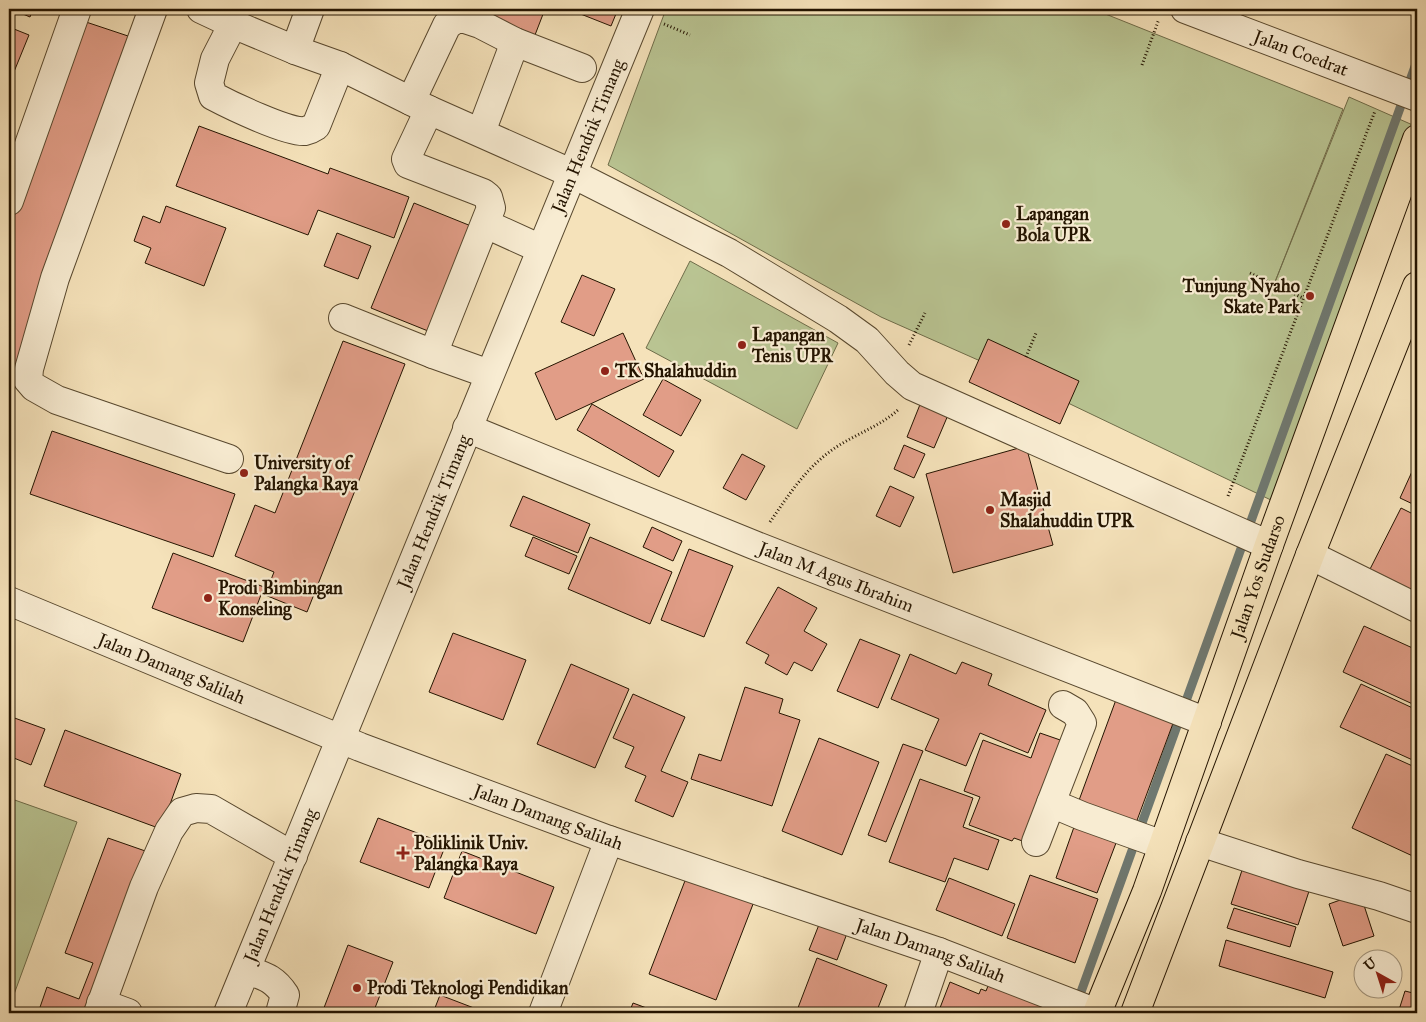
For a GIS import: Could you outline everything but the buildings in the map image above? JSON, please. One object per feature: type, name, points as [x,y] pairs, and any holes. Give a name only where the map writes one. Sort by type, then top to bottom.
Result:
[{"type":"main road","name":"Jalan Yos Sudarso","points":[[1087,1009],[1147,890],[1269,545],[1417,139]]},
{"type":"main road","points":[[1135,1013],[1310,555],[1417,286]]},
{"type":"street","points":[[9,201],[77,9]]},
{"type":"street","points":[[152,9],[55,278],[29,369],[28,380],[34,387],[57,400],[229,458]]},
{"type":"street","points":[[295,50],[310,9]]},
{"type":"street","name":"Jalan Hendrik Timang","points":[[228,1013],[640,9]]},
{"type":"street","name":"Jalan Coedrat","points":[[1172,13],[1385,84],[1417,97]]},
{"type":"street","points":[[340,66],[316,126],[306,131],[296,130],[239,110],[213,96],[209,83],[215,59],[219,14],[295,50],[340,66],[420,106],[572,174],[729,253],[838,319],[867,340],[912,386],[1269,545]]},
{"type":"street","points":[[433,354],[491,208],[488,197],[484,193],[408,164],[406,159],[420,106],[447,25],[456,20],[465,19],[480,24],[515,42],[582,68]]},
{"type":"street","points":[[481,132],[515,42]]},
{"type":"street","points":[[486,224],[541,249]]},
{"type":"street","points":[[343,318],[489,374]]},
{"type":"street","name":"Jalan M Agus Ibrahim","points":[[467,428],[754,546],[1207,722]]},
{"type":"street","points":[[1310,555],[1417,608]]},
{"type":"street","name":"Jalan Damang Salilah","points":[[9,601],[341,740],[609,840],[939,952],[1087,1009]]},
{"type":"street","points":[[1036,842],[1074,748],[1082,723],[1075,712],[1063,705]]},
{"type":"street","points":[[1051,803],[1163,846]]},
{"type":"street","points":[[128,1013],[100,1008],[148,879],[169,831],[182,812],[196,808],[211,809],[293,856]]},
{"type":"street","points":[[543,1013],[609,840]]},
{"type":"street","points":[[1200,842],[1298,874],[1379,896],[1417,909]]},
{"type":"street","points":[[918,1013],[939,952]]},
{"type":"street","points":[[247,970],[278,984],[285,994],[280,1013]]},
{"type":"path","points":[[1142,65],[1172,13]]},
{"type":"path","points":[[1218,522],[1385,84]]},
{"type":"path","points":[[1250,273],[1303,298]]},
{"type":"path","points":[[891,366],[903,354],[912,340],[925,313]]},
{"type":"path","points":[[1026,357],[1036,333]]},
{"type":"path","points":[[754,546],[808,469],[832,449],[889,418],[920,389]]},
{"type":"green space","name":"Lapangan Bola UPR","points":[[666,9],[1093,9],[1343,109],[1273,287],[1349,97],[1415,126],[1273,501],[978,360],[881,317],[608,165]]},
{"type":"green space","name":"Lapangan Tenis UPR","points":[[690,261],[838,343],[797,429],[646,348]]},
{"type":"green space","points":[[9,798],[77,822],[9,1008]]},
{"type":"waterway","points":[[1077,1003],[1417,61]]},
{"type":"place","name":"Lapangan Bola UPR","points":[[1006,224]]},
{"type":"place","name":"Tunjung Nyaho Skate Park","points":[[1310,296]]},
{"type":"place","name":"Lapangan Tenis UPR","points":[[742,345]]},
{"type":"place","name":"TK Shalahuddin","points":[[605,371]]},
{"type":"place","name":"University of Palangka Raya","points":[[244,473]]},
{"type":"place","name":"Masjid Shalahuddin UPR","points":[[990,510]]},
{"type":"place","name":"Prodi Bimbingan Konseling","points":[[208,598]]},
{"type":"place","name":"Poliklinik Univ. Palangka Raya","points":[[403,853]]},
{"type":"place","name":"Prodi Teknologi Pendidikan","points":[[357,988]]}]
